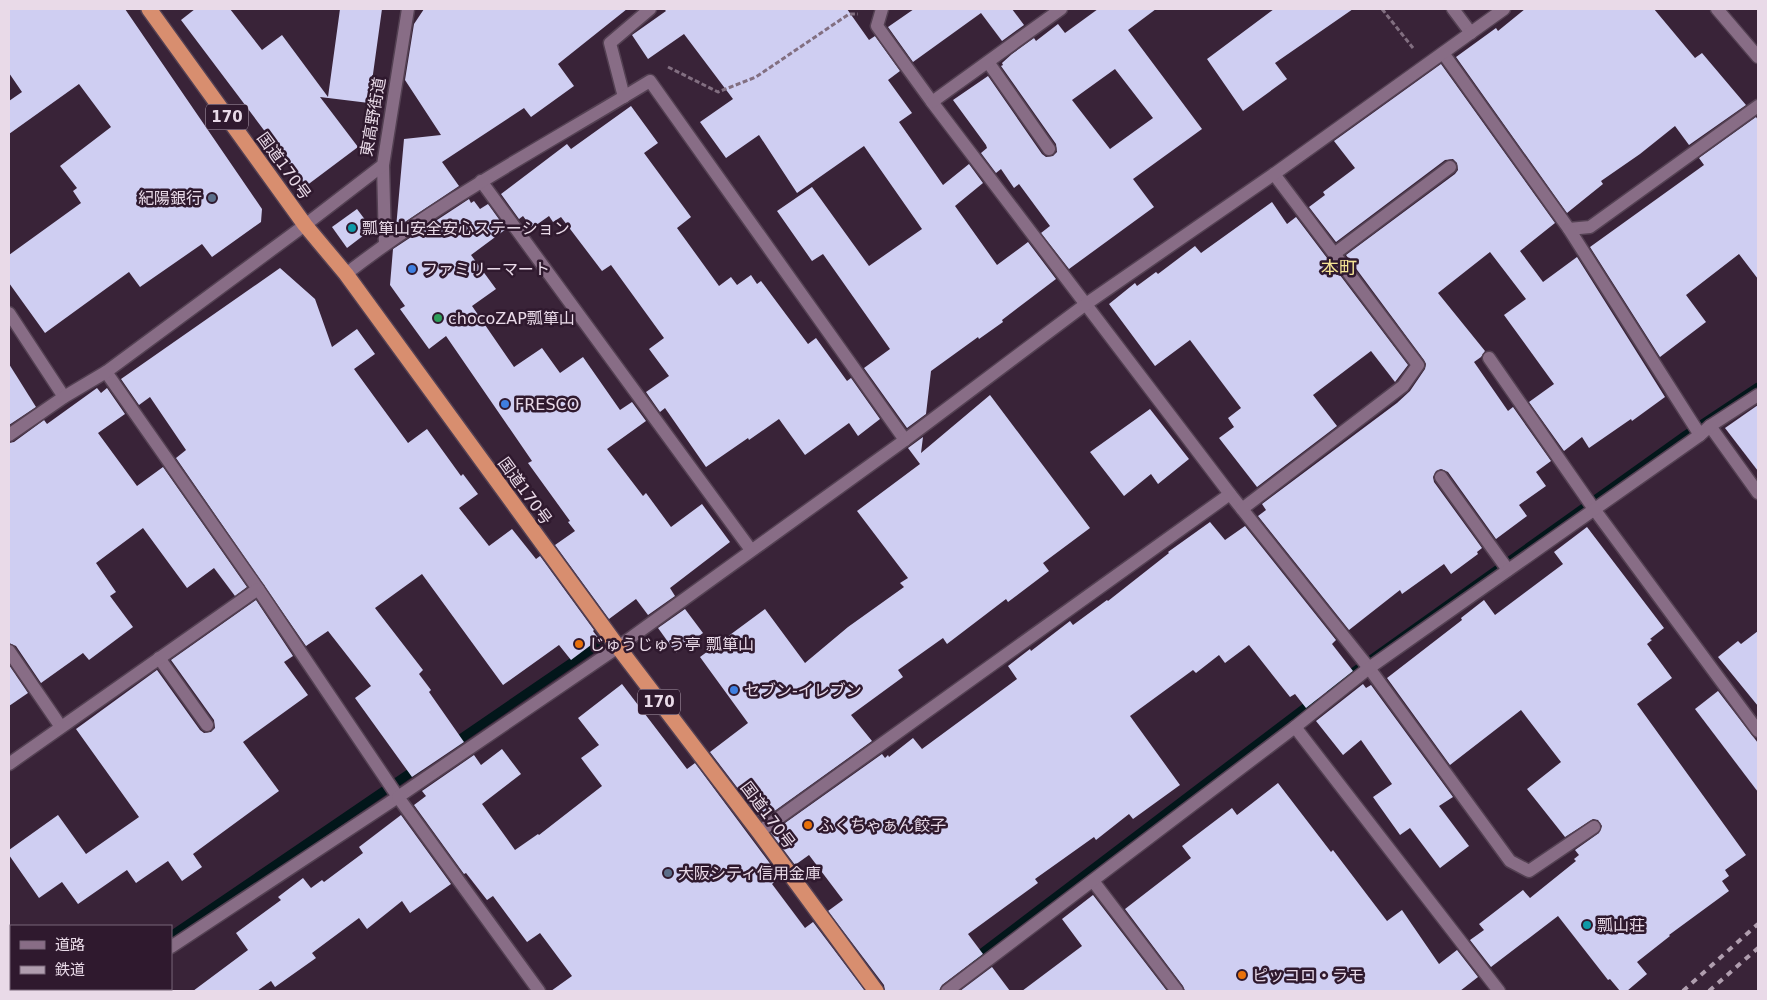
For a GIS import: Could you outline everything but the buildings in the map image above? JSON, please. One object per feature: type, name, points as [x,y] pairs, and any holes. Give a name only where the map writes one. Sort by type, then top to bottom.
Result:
[{"type":"highway","name":"国道170号","points":[[149,9],[305,225],[346,274],[618,647],[759,832],[876,991]]},
{"type":"street","name":"東高野街道","points":[[9,435],[64,397],[106,372],[383,165],[408,9]]},
{"type":"street","points":[[624,97],[610,43],[650,9]]},
{"type":"street","points":[[932,102],[1061,9]]},
{"type":"street","points":[[1453,9],[1471,33]]},
{"type":"street","points":[[172,946],[618,647],[905,440],[1086,304],[1274,174],[1504,9]]},
{"type":"street","points":[[1717,9],[1758,57]]},
{"type":"street","points":[[881,12],[877,26],[932,102],[1230,494],[1369,668],[1510,861],[1529,871],[1594,827]]},
{"type":"street","points":[[1443,53],[1569,229],[1700,435]]},
{"type":"street","points":[[988,62],[1048,149]]},
{"type":"street","points":[[346,274],[385,244],[481,181],[650,81],[905,440]]},
{"type":"street","points":[[1569,229],[1590,227],[1758,106]]},
{"type":"street","points":[[383,165],[385,244]]},
{"type":"street","points":[[1334,254],[1450,167]]},
{"type":"street","points":[[1242,509],[1403,386],[1418,365],[1274,174]]},
{"type":"street","points":[[481,181],[751,550]]},
{"type":"street","points":[[9,312],[64,397]]},
{"type":"street","points":[[1489,358],[1583,496],[1758,731]]},
{"type":"street","points":[[106,372],[258,589],[398,796],[539,991]]},
{"type":"street","points":[[946,991],[1295,727],[1369,668],[1700,435],[1710,426],[1756,401]]},
{"type":"street","points":[[1710,426],[1758,493]]},
{"type":"street","points":[[1441,477],[1508,570]]},
{"type":"street","points":[[759,832],[1230,494]]},
{"type":"street","points":[[9,764],[258,589]]},
{"type":"street","points":[[9,651],[61,727]]},
{"type":"street","points":[[159,658],[207,725]]},
{"type":"street","points":[[1295,727],[1499,991]]},
{"type":"street","points":[[1093,881],[1177,991]]},
{"type":"path","points":[[1382,9],[1426,65]]},
{"type":"path","points":[[650,81],[669,66],[718,92],[756,77],[849,14],[881,12]]},
{"type":"waterway","points":[[1330,689],[1686,435],[1758,387]]},
{"type":"waterway","points":[[453,744],[599,644]]},
{"type":"waterway","points":[[974,959],[1314,701]]},
{"type":"waterway","points":[[172,935],[419,767]]},
{"type":"railway","points":[[1683,991],[1758,924]]},
{"type":"railway","points":[[1709,991],[1758,948]]},
{"type":"place","name":"紀陽銀行","points":[[212,198]]},
{"type":"place","name":"瓢箪山安全安心ステーション","points":[[352,228]]},
{"type":"place","name":"ファミリーマート","points":[[412,269]]},
{"type":"place","name":"chocoZAP瓢箪山","points":[[438,318]]},
{"type":"place","name":"FRESCO","points":[[505,404]]},
{"type":"place","name":"じゅうじゅう亭 瓢箪山","points":[[579,644]]},
{"type":"place","name":"セブン-イレブン","points":[[734,690]]},
{"type":"place","name":"ふくちゃぁん餃子","points":[[808,825]]},
{"type":"place","name":"大阪シティ信用金庫","points":[[668,873]]},
{"type":"place","name":"瓢山荘","points":[[1587,925]]},
{"type":"place","name":"ピッコロ・ラモ","points":[[1242,975]]},
{"type":"district","name":"本町","points":[[1339,267]]}]
